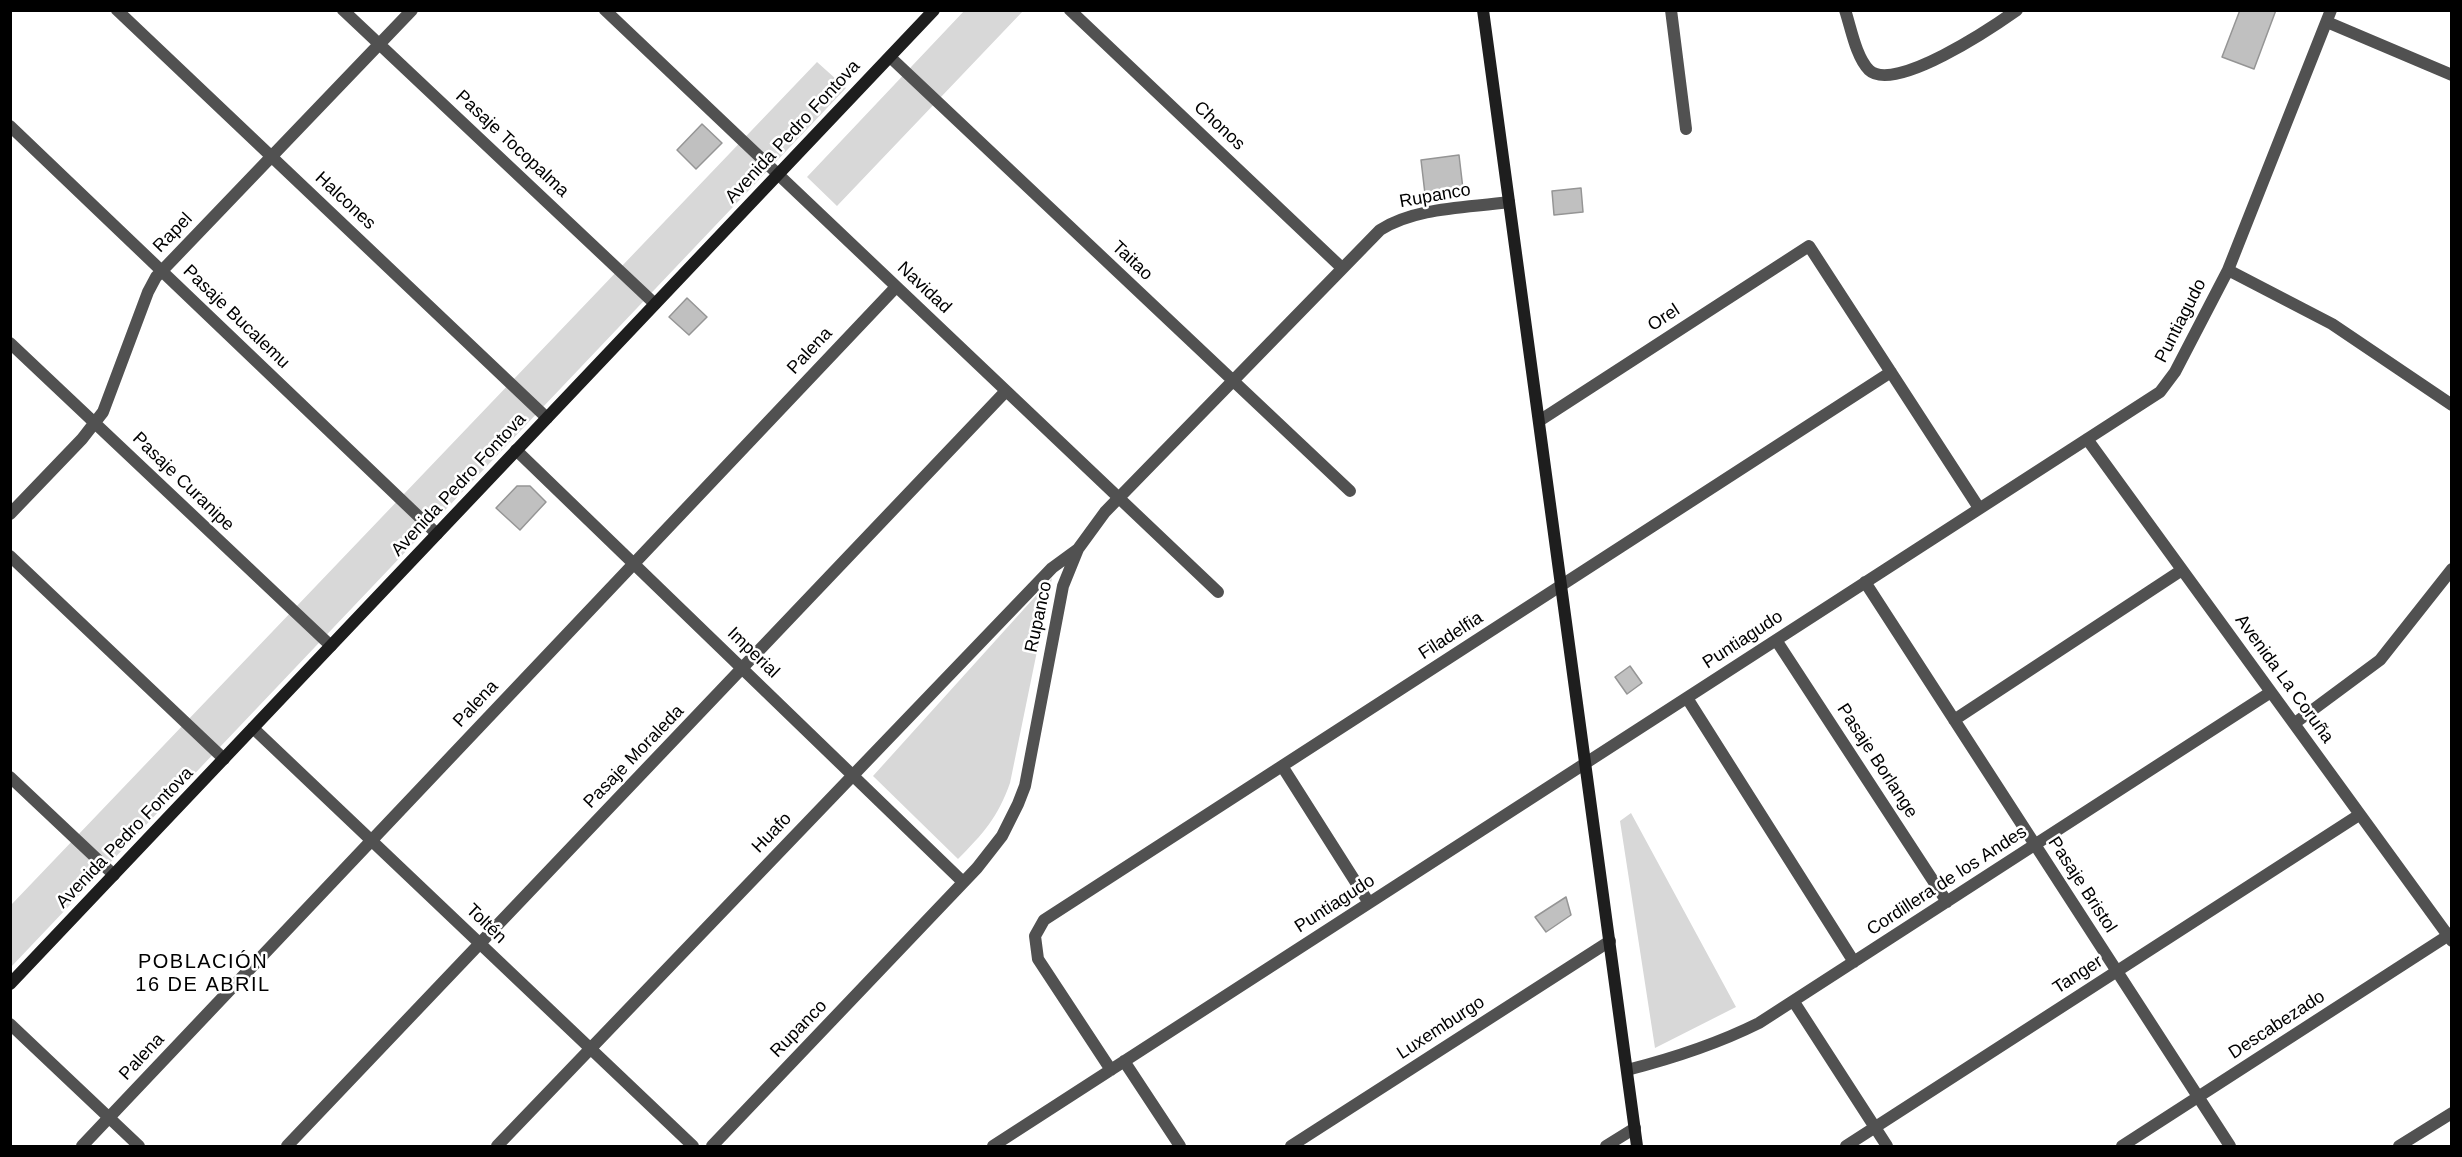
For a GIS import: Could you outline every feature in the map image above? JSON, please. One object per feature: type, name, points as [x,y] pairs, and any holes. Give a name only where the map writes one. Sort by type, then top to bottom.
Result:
[{"type":"main road","name":"Avenida Pedro Fontova","points":[[10,984],[934,10]]},
{"type":"main road","points":[[1484,10],[1637,1146]]},
{"type":"street","name":"Halcones","points":[[117,10],[547,418]]},
{"type":"street","name":"Pasaje Tocopalma","points":[[343,10],[655,304]]},
{"type":"street","name":"Rapel","points":[[10,514],[95,423],[110,397],[148,292],[162,271],[412,10]]},
{"type":"street","name":"Navidad","points":[[605,10],[1218,592]]},
{"type":"street","name":"Chonos","points":[[1070,10],[1342,268]]},
{"type":"street","points":[[1671,10],[1686,129]]},
{"type":"street","points":[[1845,10],[1865,65],[1875,75],[1887,77],[1952,50],[2017,10]]},
{"type":"street","points":[[2329,16],[2451,75]]},
{"type":"street","name":"Puntiagudo","points":[[993,1146],[2160,392],[2171,380],[2228,270],[2329,16]]},
{"type":"street","name":"Taitao","points":[[890,57],[1350,491]]},
{"type":"street","name":"Pasaje Bucalemu","points":[[10,126],[437,534]]},
{"type":"street","name":"Rupanco","points":[[712,1146],[963,882],[1002,836],[1025,786],[1058,606],[1069,567],[1091,530],[1119,498],[1380,230],[1404,218],[1509,202]]},
{"type":"street","name":"Orel","points":[[1539,421],[1809,246],[1891,372]]},
{"type":"street","points":[[2228,270],[2332,324],[2451,405]]},
{"type":"street","name":"Palena","points":[[82,1146],[896,286]]},
{"type":"street","name":"Pasaje Curanipe","points":[[10,343],[331,646]]},
{"type":"street","points":[[1891,372],[1979,508]]},
{"type":"street","name":"Filadelfia","points":[[1111,1070],[1038,958],[1035,936],[1039,927],[1051,915],[1891,372]]},
{"type":"street","name":"Pasaje Moraleda","points":[[287,1146],[1006,392]]},
{"type":"street","name":"Avenida La Coruña","points":[[2087,439],[2450,937]]},
{"type":"street","name":"Imperial","points":[[516,450],[963,882]]},
{"type":"street","name":"Huafo","points":[[496,1146],[1052,568],[1064,556],[1078,549]]},
{"type":"street","points":[[10,556],[224,759]]},
{"type":"street","points":[[2295,723],[2380,660],[2451,569]]},
{"type":"street","points":[[1954,720],[2182,570]]},
{"type":"street","name":"Pasaje Bristol","points":[[1865,582],[2230,1146]]},
{"type":"street","name":"Pasaje Borlange","points":[[1776,640],[1947,902]]},
{"type":"street","name":"Cordillera de los Andes","points":[[1627,1070],[1726,1040],[1794,1002],[2271,692]]},
{"type":"street","points":[[1687,698],[1854,962]]},
{"type":"street","name":"Toltén","points":[[253,728],[693,1146]]},
{"type":"street","points":[[1282,766],[1369,903]]},
{"type":"street","points":[[10,777],[114,875]]},
{"type":"street","name":"Tanger","points":[[1846,1146],[2360,815]]},
{"type":"street","name":"Descabezado","points":[[2122,1146],[2450,937]]},
{"type":"street","name":"Luxemburgo","points":[[1291,1146],[1610,940]]},
{"type":"street","points":[[1794,1002],[1887,1146]]},
{"type":"street","points":[[10,1024],[139,1146]]},
{"type":"street","points":[[1124,1061],[1180,1146]]},
{"type":"street","points":[[2399,1146],[2451,1113]]},
{"type":"street","points":[[1606,1146],[1635,1128]]},
{"type":"shaded area","points":[[964,11],[1023,11],[837,206],[807,177]]},
{"type":"shaded area","points":[[817,62],[846,88],[11,967],[11,905]]},
{"type":"shaded area","points":[[1052,578],[1010,783],[989,824],[958,859],[873,776]]},
{"type":"shaded area","points":[[1631,813],[1736,1007],[1655,1048],[1620,821]]},
{"type":"building","points":[[2240,10],[2276,10],[2254,69],[2222,57]]},
{"type":"building","points":[[702,124],[722,143],[696,169],[677,150]]},
{"type":"building","points":[[1459,155],[1463,189],[1425,194],[1421,160]]},
{"type":"building","points":[[1581,188],[1583,212],[1554,215],[1552,191]]},
{"type":"building","points":[[687,298],[707,317],[689,335],[669,317]]},
{"type":"building","points":[[517,486],[530,486],[546,502],[520,530],[496,508]]},
{"type":"building","points":[[1630,666],[1642,683],[1627,694],[1615,677]]},
{"type":"building","points":[[1566,897],[1571,915],[1546,932],[1535,917]]},
{"type":"district","name":"POBLACIÓN 16 DE ABRIL","points":[[203,974]]}]
